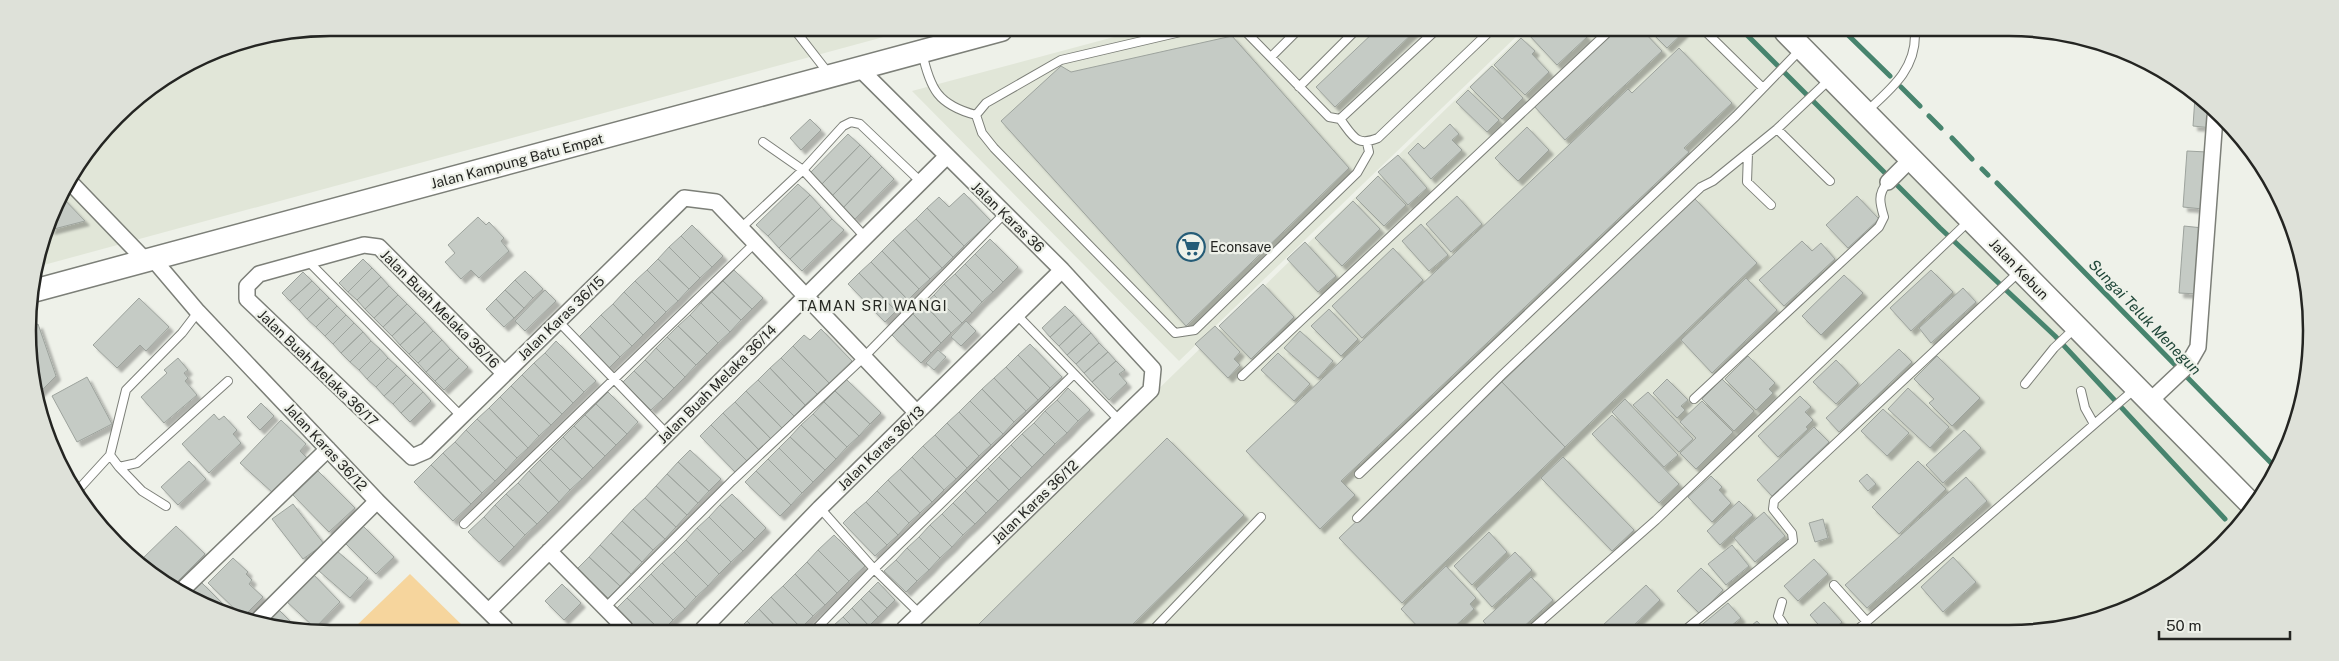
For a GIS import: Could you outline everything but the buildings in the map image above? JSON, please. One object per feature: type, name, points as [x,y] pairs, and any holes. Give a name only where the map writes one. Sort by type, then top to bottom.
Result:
[{"type":"main road","name":"Jalan Kampung Batu Empat","points":[[40,288],[150,260],[921,52],[951,36]]},
{"type":"main road","name":"Jalan Kebun","points":[[1790,36],[1970,219],[2008,282],[2069,333],[2131,399],[2248,501]]},
{"type":"street","name":"Jalan Karas 36","points":[[860,68],[1062,270],[1152,369]]},
{"type":"street","points":[[2131,399],[2183,371],[2198,347],[2215,120]]},
{"type":"street","name":"Jalan Buah Melaka 36/14","points":[[488,611],[946,156]]},
{"type":"street","points":[[1891,180],[1911,159]]},
{"type":"street","name":"Jalan Karas 36/12","points":[[74,186],[150,260],[377,501],[502,625]]},
{"type":"street","name":"Jalan Karas 36/15","points":[[412,457],[426,451],[684,198],[716,202],[741,228]]},
{"type":"street","points":[[741,228],[917,413]]},
{"type":"street","name":"Jalan Buah Melaka 36/16","points":[[259,274],[364,246],[379,247],[504,373]]},
{"type":"street","name":"Jalan Karas 36/13","points":[[706,625],[820,508],[1062,270]]},
{"type":"street","name":"Jalan Buah Melaka 36/17","points":[[259,274],[247,286],[247,299],[412,457]]},
{"type":"street","name":"Jalan Karas 36/12","points":[[908,625],[1151,390],[1152,369]]},
{"type":"street","points":[[186,586],[328,449]]},
{"type":"street","points":[[261,617],[377,501]]},
{"type":"street","points":[[549,551],[622,625]]},
{"type":"lane","points":[[799,36],[830,76]]},
{"type":"lane","points":[[976,115],[986,102],[1061,60],[1163,36]]},
{"type":"lane","points":[[1251,36],[1329,118],[1340,120],[1357,140],[1367,142],[1378,138],[1485,36]]},
{"type":"lane","points":[[1271,57],[1292,36]]},
{"type":"lane","points":[[1300,87],[1350,36]]},
{"type":"lane","points":[[1340,120],[1430,36]]},
{"type":"lane","points":[[1242,376],[1604,36]]},
{"type":"lane","points":[[1710,36],[1763,88]]},
{"type":"lane","points":[[1866,112],[1904,76],[1916,44],[1916,36]]},
{"type":"lane","points":[[1359,474],[1763,88],[1802,48]]},
{"type":"lane","points":[[921,52],[927,77],[936,95],[958,110],[976,115]]},
{"type":"lane","points":[[1357,518],[1502,375],[1702,187],[1713,182],[1777,129],[1831,78]]},
{"type":"lane","points":[[976,115],[982,133],[994,148],[1175,333],[1195,330],[1357,173],[1369,152],[1367,142]]},
{"type":"lane","points":[[741,228],[803,170],[843,126],[851,122],[860,124],[921,182]]},
{"type":"lane","points":[[1777,129],[1830,181]]},
{"type":"lane","points":[[763,142],[803,170],[865,237]]},
{"type":"lane","points":[[1748,153],[1747,182],[1771,205]]},
{"type":"lane","points":[[1694,400],[1878,227],[1884,217],[1879,202],[1880,195],[1882,189],[1891,180]]},
{"type":"lane","points":[[605,608],[732,481],[864,357],[1004,214]]},
{"type":"lane","points":[[1537,625],[1656,520],[1970,219]]},
{"type":"lane","points":[[464,524],[615,380],[755,242]]},
{"type":"lane","points":[[308,261],[461,416]]},
{"type":"lane","points":[[1691,625],[1793,541],[1792,533],[1773,509],[1774,501],[2008,282]]},
{"type":"lane","points":[[81,486],[110,455],[126,390],[182,333],[198,312]]},
{"type":"lane","points":[[1017,315],[1120,421]]},
{"type":"lane","points":[[558,321],[667,434]]},
{"type":"lane","points":[[2025,384],[2054,348],[2069,333]]},
{"type":"lane","points":[[820,625],[874,569],[1074,374]]},
{"type":"lane","points":[[119,467],[137,463],[228,381]]},
{"type":"lane","points":[[2081,391],[2085,408],[2094,424]]},
{"type":"lane","points":[[1863,625],[2094,424],[2131,399]]},
{"type":"lane","points":[[110,455],[142,491],[166,506]]},
{"type":"lane","points":[[820,508],[874,569],[920,614]]},
{"type":"lane","points":[[1158,625],[1261,517]]},
{"type":"lane","points":[[1834,585],[1867,622]]},
{"type":"lane","points":[[1782,602],[1778,616],[1784,625]]},
{"type":"shaded area","points":[[330,36],[887,36],[44,265],[59,218],[76,183],[97,151],[122,122],[151,97],[183,76],[218,59],[254,46],[292,39]]},
{"type":"shaded area","points":[[1118,36],[1517,36],[1179,361],[912,91]]},
{"type":"shaded area","points":[[1521,36],[1774,36],[2241,512],[2203,552],[2172,575],[2139,594],[2085,615],[2028,624],[916,625]]},
{"type":"shaded area","points":[[410,574],[462,625],[357,625]]},
{"type":"waterway","points":[[1748,36],[1940,228],[2055,336],[2225,519]]},
{"type":"waterway","name":"Sungai Teluk Menegun","points":[[1849,36],[1890,76]]},
{"type":"waterway","name":"Sungai Teluk Menegun","points":[[1901,87],[1920,106]]},
{"type":"waterway","name":"Sungai Teluk Menegun","points":[[1929,116],[1941,128]]},
{"type":"waterway","name":"Sungai Teluk Menegun","points":[[1952,138],[1972,159]]},
{"type":"waterway","name":"Sungai Teluk Menegun","points":[[1982,169],[1988,175]]},
{"type":"waterway","name":"Sungai Teluk Menegun","points":[[1997,183],[2271,463]]},
{"type":"place","name":"Econsave","points":[[1191,247]]},
{"type":"district","name":"TAMAN SRI WANGI","points":[[873,305]]}]
